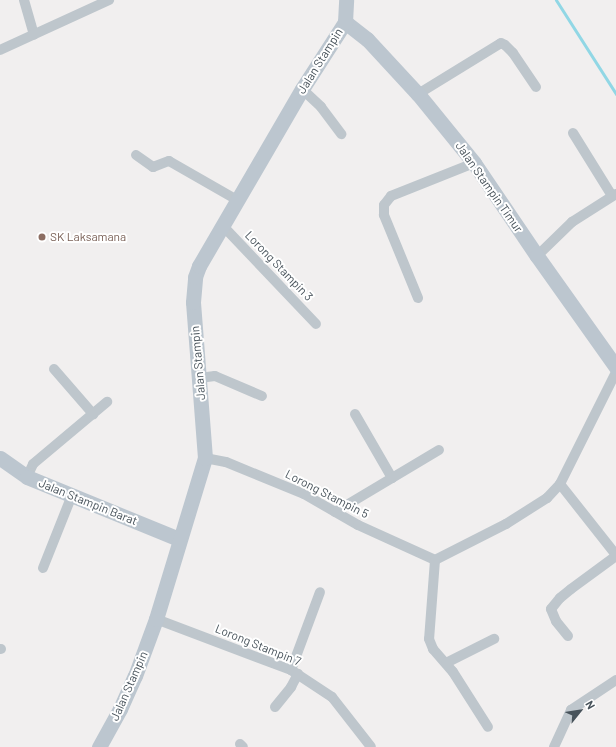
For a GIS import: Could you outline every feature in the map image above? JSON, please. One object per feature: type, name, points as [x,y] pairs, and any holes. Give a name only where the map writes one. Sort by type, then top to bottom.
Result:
[{"type":"street","points":[[24,0],[34,35]]},
{"type":"street","points":[[0,50],[109,0]]},
{"type":"street","name":"Jalan Stampin","points":[[99,747],[129,689],[156,619],[179,539],[205,458],[193,289],[199,266],[302,89],[345,22],[346,0]]},
{"type":"street","name":"Jalan Stampin Timur","points":[[345,22],[367,39],[418,94],[474,163],[537,256],[616,367]]},
{"type":"street","points":[[418,94],[501,44],[505,45],[513,54],[536,87]]},
{"type":"street","points":[[302,89],[321,107],[341,134]]},
{"type":"street","points":[[537,256],[572,222],[614,195],[573,133]]},
{"type":"street","points":[[136,155],[153,167],[169,161],[238,200]]},
{"type":"street","points":[[418,298],[384,215],[384,205],[391,196],[474,163]]},
{"type":"street","name":"Lorong Stampin 3","points":[[223,226],[316,324]]},
{"type":"street","points":[[54,369],[93,414]]},
{"type":"street","points":[[488,727],[446,663],[433,649],[429,639],[435,560],[506,524],[547,498],[560,484],[616,372]]},
{"type":"street","points":[[199,378],[215,376],[262,396]]},
{"type":"street","points":[[27,477],[34,464],[107,402]]},
{"type":"street","points":[[355,414],[392,478]]},
{"type":"street","points":[[335,512],[439,450]]},
{"type":"street","name":"Jalan Stampin Barat","points":[[0,458],[27,477],[179,539]]},
{"type":"street","name":"Lorong Stampin 5","points":[[205,458],[226,462],[297,491],[358,525],[435,560]]},
{"type":"street","points":[[560,484],[616,556],[566,593],[551,609],[556,621],[568,636]]},
{"type":"street","points":[[43,568],[72,495]]},
{"type":"street","points":[[276,707],[291,687],[320,592]]},
{"type":"street","name":"Lorong Stampin 7","points":[[156,619],[295,672],[332,697],[371,747]]},
{"type":"street","points":[[446,663],[494,639]]},
{"type":"street","points":[[554,747],[571,710],[616,680]]},
{"type":"waterway","points":[[556,0],[616,94]]},
{"type":"place","name":"SK Laksamana","points":[[42,237]]}]
